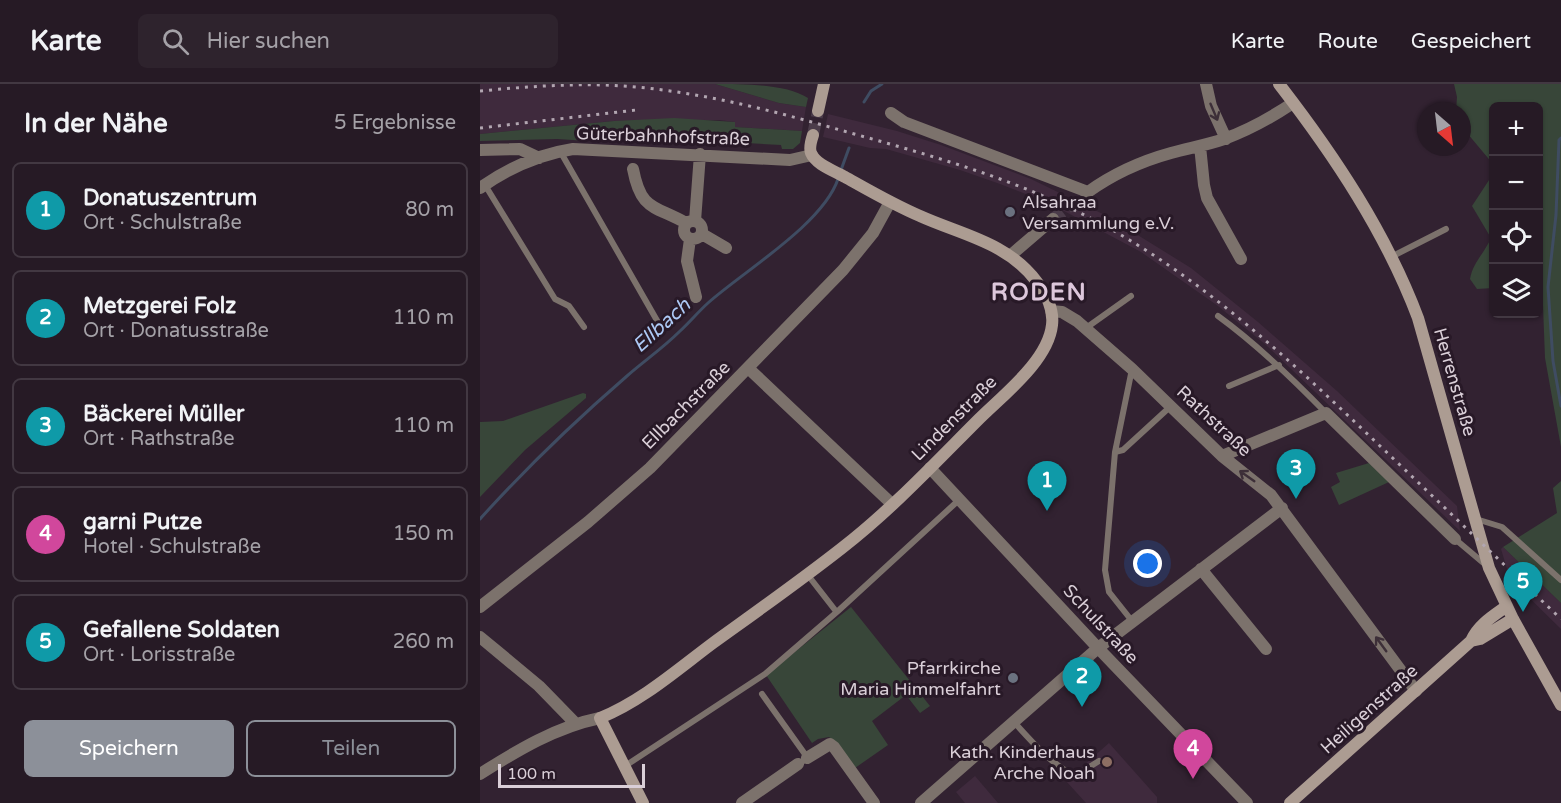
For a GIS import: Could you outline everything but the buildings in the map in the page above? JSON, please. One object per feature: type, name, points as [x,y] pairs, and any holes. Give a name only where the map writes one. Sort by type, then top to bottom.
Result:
[{"type":"street","points":[[818,111],[824,84]]},
{"type":"street","points":[[1206,84],[1211,106],[1226,139]]},
{"type":"street","name":"Herrenstraße","points":[[1281,85],[1335,160],[1356,194],[1390,257],[1418,318],[1489,568],[1561,705]]},
{"type":"street","points":[[891,113],[904,122],[1088,192],[1123,171],[1169,154],[1226,139],[1253,127],[1293,103]]},
{"type":"street","points":[[813,135],[810,150],[816,160],[890,202],[923,218],[983,240],[1011,255],[1041,287],[1048,299],[1051,311]]},
{"type":"street","points":[[1200,146],[1207,198],[1241,259]]},
{"type":"street","points":[[480,150],[520,149],[539,158]]},
{"type":"street","name":"Güterbahnhofstraße","points":[[483,186],[539,158],[560,151],[584,149],[790,160],[812,155]]},
{"type":"street","points":[[691,222],[700,154]]},
{"type":"street","points":[[633,169],[640,194],[647,204],[702,225],[687,261],[696,297]]},
{"type":"street","name":"Ellbachstraße","points":[[480,607],[629,487],[748,368],[861,249],[890,202]]},
{"type":"street","points":[[1011,255],[1053,219]]},
{"type":"street","points":[[696,236],[726,248]]},
{"type":"street","name":"Rathstraße","points":[[1051,311],[1062,312],[1086,328],[1222,456],[1260,485],[1282,508],[1416,691]]},
{"type":"street","name":"Lindenstraße","points":[[600,718],[637,698],[807,574],[842,548],[892,504],[1036,361],[1049,337],[1052,325],[1051,311]]},
{"type":"street","points":[[748,368],[892,504]]},
{"type":"street","points":[[1222,456],[1326,413],[1455,539]]},
{"type":"street","name":"Schulstraße","points":[[930,468],[1247,803]]},
{"type":"street","points":[[921,803],[1098,648],[1282,508]]},
{"type":"street","points":[[1201,569],[1266,649]]},
{"type":"street","name":"Heiligenstraße","points":[[1290,803],[1471,641],[1475,632],[1489,618],[1507,606]]},
{"type":"street","name":"Heiligenstraße","points":[[1471,641],[1480,639],[1514,619]]},
{"type":"street","points":[[480,637],[539,686],[576,724]]},
{"type":"street","points":[[480,774],[532,743],[576,724],[600,718],[643,803]]},
{"type":"street","points":[[742,803],[830,744],[874,803]]},
{"type":"lane","points":[[560,151],[659,324]]},
{"type":"lane","points":[[483,186],[555,299],[569,306],[584,327]]},
{"type":"lane","points":[[1390,257],[1446,229]]},
{"type":"lane","points":[[1086,328],[1131,296]]},
{"type":"lane","points":[[1218,316],[1280,365],[1326,413]]},
{"type":"lane","points":[[1229,386],[1280,365]]},
{"type":"lane","points":[[1132,369],[1115,452],[1106,559],[1107,588],[1132,621]]},
{"type":"lane","points":[[1115,452],[1123,450],[1171,406]]},
{"type":"lane","points":[[624,766],[765,674],[838,611],[960,498]]},
{"type":"lane","points":[[1476,519],[1502,527],[1561,580]]},
{"type":"lane","points":[[1455,539],[1489,568]]},
{"type":"lane","points":[[807,574],[838,611]]},
{"type":"lane","points":[[762,694],[803,761]]},
{"type":"lane","points":[[1014,722],[1065,772],[1075,776],[1100,761]]},
{"type":"shaded area","points":[[480,84],[715,84],[779,103],[806,107],[802,131],[735,127],[735,122],[719,120],[614,121],[480,134]]},
{"type":"shaded area","points":[[828,114],[897,131],[941,145],[1031,179],[1107,216],[1191,268],[1258,322],[1337,391],[1457,506],[1460,531],[1266,345],[1218,306],[1141,252],[1049,203],[1000,184],[886,149],[870,148],[823,137]]},
{"type":"shaded area","points":[[1503,547],[1561,603],[1561,629],[1510,579],[1501,549]]},
{"type":"shaded area","name":"Kath. Kinderhaus Arche Noah","points":[[1109,743],[1157,797],[1157,803],[1086,803],[1066,781]]},
{"type":"shaded area","points":[[975,776],[998,803],[965,803],[956,792]]},
{"type":"green space","points":[[715,84],[777,87],[808,98],[806,107],[779,103]]},
{"type":"green space","points":[[1454,84],[1561,84],[1561,447],[1545,358],[1543,102],[1489,102],[1489,159],[1471,138],[1471,102],[1457,102]]},
{"type":"green space","points":[[674,118],[735,122],[735,127],[802,131],[800,143],[793,149],[782,149],[781,145],[588,134],[588,141],[557,139],[480,141],[480,134],[614,121]]},
{"type":"green space","points":[[1489,180],[1489,235],[1472,206]]},
{"type":"green space","points":[[1489,242],[1489,288],[1477,289],[1470,279],[1471,273]]},
{"type":"green space","points":[[583,393],[586,394],[586,398],[525,450],[480,497],[480,422],[503,421]]},
{"type":"green space","points":[[1369,463],[1389,482],[1339,505],[1331,487],[1340,482],[1336,473]]},
{"type":"green space","points":[[1561,481],[1561,603],[1503,547],[1557,513],[1553,488]]},
{"type":"green space","points":[[851,607],[930,706],[920,713],[906,695],[872,721],[888,745],[855,768],[838,744],[829,737],[812,743],[766,675]]},
{"type":"waterway","name":"Ellbach","points":[[864,102],[871,91],[882,84]]},
{"type":"waterway","points":[[1561,138],[1559,140],[1556,215],[1548,287],[1553,361],[1561,406]]},
{"type":"waterway","name":"Ellbach","points":[[841,170],[849,148]]},
{"type":"waterway","name":"Ellbach","points":[[480,519],[533,463],[633,370],[673,338],[723,290],[800,230],[830,196],[838,179]]},
{"type":"tunnel","points":[[813,135],[818,111]]},
{"type":"tunnel","points":[[1053,219],[1088,192]]},
{"type":"railway","points":[[480,91],[542,86],[605,85],[664,90],[724,100],[937,158],[1001,179],[1064,205],[1094,220],[1172,267],[1244,322],[1346,414],[1561,619]]},
{"type":"railway","points":[[480,128],[636,110]]},
{"type":"place","name":"Alsahraa Versammlung e.V.","points":[[1010,212]]},
{"type":"place","name":"Bäckerei Müller","points":[[1296,499]]},
{"type":"place","name":"Donatuszentrum","points":[[1047,511]]},
{"type":"place","name":"Gefallene Soldaten","points":[[1523,612]]},
{"type":"place","name":"Pfarrkirche Maria Himmelfahrt","points":[[1013,678]]},
{"type":"place","name":"Metzgerei Folz","points":[[1082,707]]},
{"type":"place","name":"Kath. Kinderhaus Arche Noah","points":[[1107,762]]},
{"type":"place","name":"garni Putze","points":[[1193,779]]},
{"type":"district","name":"RODEN","points":[[1039,292]]}]
